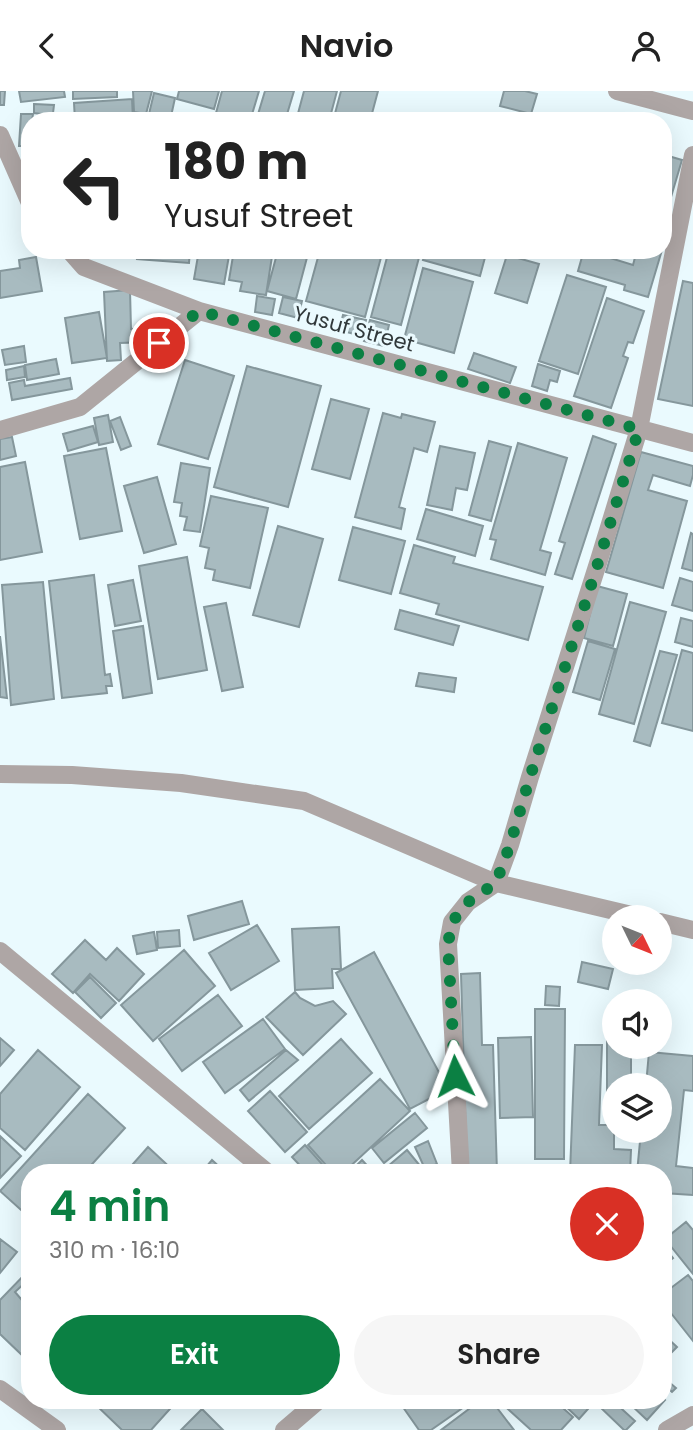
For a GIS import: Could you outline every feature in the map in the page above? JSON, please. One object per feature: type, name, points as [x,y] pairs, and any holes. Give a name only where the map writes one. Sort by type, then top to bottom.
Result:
[{"type":"street","points":[[617,91],[693,110]]},
{"type":"street","points":[[0,135],[21,183]]},
{"type":"street","points":[[460,1164],[448,944],[452,922],[468,902],[496,883],[510,845],[639,429],[693,155]]},
{"type":"street","name":"Yusuf Street","points":[[77,259],[84,267],[199,311],[693,443]]},
{"type":"street","points":[[0,430],[80,407],[199,311]]},
{"type":"street","points":[[0,774],[72,775],[181,783],[304,801],[496,883],[602,908]]},
{"type":"street","points":[[672,925],[693,930]]},
{"type":"street","points":[[0,951],[257,1164]]},
{"type":"street","points":[[0,1389],[21,1404]]},
{"type":"street","points":[[28,1409],[57,1430]]},
{"type":"street","points":[[285,1430],[309,1409]]},
{"type":"street","points":[[667,1430],[693,1415]]},
{"type":"building","points":[[0,91],[5,91],[4,105],[0,105]]},
{"type":"building","points":[[19,91],[64,91],[65,97],[21,102]]},
{"type":"building","points":[[73,91],[117,91],[117,97],[73,99]]},
{"type":"building","points":[[133,91],[152,91],[147,112],[134,112]]},
{"type":"building","points":[[179,91],[219,91],[214,109],[177,99]]},
{"type":"building","points":[[222,91],[259,91],[253,112],[216,112]]},
{"type":"building","points":[[265,91],[294,91],[288,112],[259,112]]},
{"type":"building","points":[[304,91],[337,91],[331,112],[298,112]]},
{"type":"building","points":[[341,91],[378,91],[372,112],[335,112]]},
{"type":"building","points":[[504,91],[537,94],[532,112],[500,106]]},
{"type":"building","points":[[154,93],[175,98],[172,112],[149,112]]},
{"type":"building","points":[[132,99],[133,112],[74,112],[74,103]]},
{"type":"building","points":[[34,104],[54,105],[53,112],[34,112]]},
{"type":"building","points":[[21,114],[21,146],[19,146]]},
{"type":"building","points":[[672,157],[682,160],[672,194]]},
{"type":"building","points":[[36,259],[42,291],[0,298],[0,271],[20,268],[19,260]]},
{"type":"building","points":[[137,259],[189,259],[189,263]]},
{"type":"building","points":[[197,259],[228,259],[224,284],[194,279]]},
{"type":"building","points":[[232,259],[272,259],[266,295],[240,291],[242,282],[229,280]]},
{"type":"building","points":[[276,259],[307,259],[296,299],[267,291]]},
{"type":"building","points":[[318,259],[381,259],[365,317],[306,301]]},
{"type":"building","points":[[387,259],[419,259],[401,325],[371,317]]},
{"type":"building","points":[[423,259],[485,259],[480,276]]},
{"type":"building","points":[[506,259],[521,259],[539,264],[527,303],[495,293]]},
{"type":"building","points":[[581,259],[613,259],[633,265],[635,259],[659,259],[648,297],[624,290],[625,285],[578,271]]},
{"type":"building","points":[[423,268],[473,282],[454,353],[404,339]]},
{"type":"building","points":[[567,275],[606,287],[578,374],[539,361]]},
{"type":"building","points":[[683,281],[693,283],[693,406],[658,399]]},
{"type":"building","points":[[130,290],[131,329],[149,328],[149,342],[120,343],[121,360],[107,361],[104,292]]},
{"type":"building","points":[[257,296],[275,299],[272,315],[255,312]]},
{"type":"building","points":[[283,297],[302,301],[298,318],[279,313]]},
{"type":"building","points":[[607,298],[644,311],[633,343],[628,342],[623,356],[628,358],[611,408],[574,396]]},
{"type":"building","points":[[99,312],[107,358],[72,363],[65,318]]},
{"type":"building","points":[[343,315],[366,320],[362,336],[339,330]]},
{"type":"building","points":[[370,320],[389,325],[384,346],[364,341]]},
{"type":"building","points":[[24,346],[26,362],[5,365],[2,350]]},
{"type":"building","points":[[474,353],[516,367],[510,383],[468,369]]},
{"type":"building","points":[[56,359],[59,374],[27,380],[25,365]]},
{"type":"building","points":[[185,360],[234,376],[208,459],[158,444]]},
{"type":"building","points":[[538,364],[560,371],[557,382],[550,380],[547,391],[532,386]]},
{"type":"building","points":[[24,366],[25,377],[7,380],[6,370]]},
{"type":"building","points":[[247,366],[321,386],[288,507],[214,487]]},
{"type":"building","points":[[70,378],[72,389],[12,400],[9,383],[24,380],[25,386]]},
{"type":"building","points":[[331,399],[369,409],[350,479],[312,469]]},
{"type":"building","points":[[383,413],[401,418],[402,414],[435,422],[427,452],[414,448],[399,507],[405,509],[401,529],[355,517]]},
{"type":"building","points":[[108,415],[113,442],[99,445],[94,418]]},
{"type":"building","points":[[120,417],[131,446],[121,450],[110,421]]},
{"type":"building","points":[[93,426],[98,442],[68,451],[63,434]]},
{"type":"building","points":[[593,436],[616,444],[572,579],[555,574],[565,543],[559,541]]},
{"type":"building","points":[[12,437],[16,456],[0,460],[0,439]]},
{"type":"building","points":[[489,441],[511,447],[491,521],[469,515]]},
{"type":"building","points":[[518,443],[567,458],[540,550],[551,553],[545,575],[491,559],[496,540],[490,539]]},
{"type":"building","points":[[440,446],[475,453],[467,490],[456,488],[452,510],[427,505]]},
{"type":"building","points":[[106,448],[122,531],[80,539],[64,456]]},
{"type":"building","points":[[641,452],[693,466],[690,486],[653,475],[648,490],[687,501],[663,588],[606,572]]},
{"type":"building","points":[[25,462],[42,552],[0,560],[0,467]]},
{"type":"building","points":[[181,463],[210,468],[200,532],[184,530],[187,517],[180,516],[182,503],[174,502]]},
{"type":"building","points":[[157,477],[176,544],[144,553],[124,486]]},
{"type":"building","points":[[211,496],[268,508],[250,588],[213,580],[215,570],[205,568],[209,548],[200,546]]},
{"type":"building","points":[[426,509],[483,526],[475,556],[417,539]]},
{"type":"building","points":[[278,526],[323,539],[299,627],[253,615]]},
{"type":"building","points":[[353,527],[405,541],[391,594],[339,580]]},
{"type":"building","points":[[691,533],[693,534],[693,571],[682,568]]},
{"type":"building","points":[[414,545],[455,557],[453,563],[543,587],[528,640],[436,614],[439,604],[400,593]]},
{"type":"building","points":[[187,557],[207,670],[158,679],[139,566]]},
{"type":"building","points":[[94,575],[105,675],[110,674],[112,686],[106,686],[107,693],[62,698],[49,581]]},
{"type":"building","points":[[680,578],[693,582],[693,611],[672,605]]},
{"type":"building","points":[[133,580],[141,621],[115,626],[108,585]]},
{"type":"building","points":[[43,582],[54,699],[11,705],[2,585]]},
{"type":"building","points":[[597,586],[627,594],[613,646],[584,638]]},
{"type":"building","points":[[630,602],[666,612],[634,724],[599,714]]},
{"type":"building","points":[[226,603],[243,687],[222,691],[204,607]]},
{"type":"building","points":[[400,610],[459,626],[453,645],[395,629]]},
{"type":"building","points":[[681,618],[693,621],[693,647],[675,642]]},
{"type":"building","points":[[143,626],[152,693],[123,698],[113,631]]},
{"type":"building","points":[[0,636],[7,698],[0,697]]},
{"type":"building","points":[[588,641],[615,649],[600,700],[573,692]]},
{"type":"building","points":[[682,650],[693,653],[693,731],[662,723]]},
{"type":"building","points":[[660,651],[677,655],[650,746],[634,741]]},
{"type":"building","points":[[419,673],[456,678],[454,692],[416,686]]},
{"type":"building","points":[[242,901],[249,924],[194,940],[188,916]]},
{"type":"building","points":[[257,925],[279,961],[231,990],[209,953]]},
{"type":"building","points":[[339,927],[341,969],[332,969],[333,988],[295,990],[292,929]]},
{"type":"building","points":[[179,930],[180,946],[158,948],[157,932]]},
{"type":"building","points":[[154,932],[157,950],[137,954],[133,936]]},
{"type":"building","points":[[85,940],[106,960],[117,948],[144,974],[119,1001],[90,974],[73,993],[52,974]]},
{"type":"building","points":[[184,950],[215,986],[153,1041],[121,1005]]},
{"type":"building","points":[[374,952],[448,1089],[410,1109],[336,973]]},
{"type":"building","points":[[582,962],[602,967],[602,975],[612,975],[608,989],[578,982]]},
{"type":"building","points":[[480,973],[482,1045],[493,1045],[497,1164],[467,1164],[461,974]]},
{"type":"building","points":[[90,977],[116,1003],[101,1018],[75,992]]},
{"type":"building","points":[[546,986],[560,987],[559,1006],[545,1005]]},
{"type":"building","points":[[295,992],[315,1006],[333,1001],[346,1014],[303,1055],[266,1017]]},
{"type":"building","points":[[218,995],[242,1026],[182,1071],[159,1039]]},
{"type":"building","points":[[535,1009],[565,1009],[564,1159],[535,1159]]},
{"type":"building","points":[[263,1019],[285,1049],[225,1093],[203,1062]]},
{"type":"building","points":[[531,1037],[533,1117],[500,1118],[498,1038]]},
{"type":"building","points":[[0,1038],[14,1050],[0,1066]]},
{"type":"building","points":[[341,1039],[372,1073],[309,1129],[279,1096]]},
{"type":"building","points":[[575,1045],[602,1045],[599,1125],[602,1125],[602,1143],[614,1143],[614,1149],[631,1150],[630,1164],[570,1164]]},
{"type":"building","points":[[38,1050],[80,1087],[25,1150],[0,1128],[0,1094]]},
{"type":"building","points":[[286,1050],[298,1060],[249,1101],[240,1090]]},
{"type":"building","points":[[672,1054],[693,1056],[693,1091],[684,1090],[676,1166],[693,1168],[693,1195],[672,1194],[672,1164],[638,1164],[640,1143],[672,1143],[672,1073],[647,1073],[648,1059],[672,1059]]},
{"type":"building","points":[[607,1059],[631,1059],[631,1073],[607,1073]]},
{"type":"building","points":[[380,1079],[410,1111],[353,1164],[325,1164],[308,1145]]},
{"type":"building","points":[[270,1091],[307,1132],[285,1152],[248,1111]]},
{"type":"building","points":[[88,1094],[125,1128],[92,1164],[24,1164]]},
{"type":"building","points":[[415,1113],[427,1128],[384,1163],[372,1148]]},
{"type":"building","points":[[0,1136],[21,1156],[0,1178]]},
{"type":"building","points":[[428,1141],[437,1164],[423,1164],[415,1147]]},
{"type":"building","points":[[305,1145],[322,1164],[299,1164],[292,1157]]},
{"type":"building","points":[[148,1147],[166,1164],[133,1164]]},
{"type":"building","points":[[407,1150],[419,1164],[391,1164]]},
{"type":"building","points":[[21,1168],[21,1210],[0,1191]]},
{"type":"building","points":[[686,1222],[693,1230],[693,1274],[672,1248],[672,1233]]},
{"type":"building","points":[[0,1239],[17,1252],[0,1273]]},
{"type":"building","points":[[688,1275],[693,1281],[693,1341],[672,1314],[672,1287]]},
{"type":"building","points":[[21,1278],[21,1286],[15,1292],[21,1299],[21,1354],[0,1334],[0,1300]]},
{"type":"building","points":[[100,1409],[170,1409],[151,1430],[122,1430]]},
{"type":"building","points":[[202,1409],[223,1430],[181,1430]]},
{"type":"building","points":[[404,1409],[461,1409],[431,1430],[419,1430]]},
{"type":"building","points":[[469,1409],[498,1409],[514,1430],[441,1430]]},
{"type":"building","points":[[508,1409],[564,1409],[573,1417],[561,1430],[531,1430]]},
{"type":"building","points":[[568,1409],[588,1409],[579,1419]]},
{"type":"building","points":[[602,1409],[622,1409],[635,1421],[624,1430]]},
{"type":"building","points":[[635,1409],[657,1409],[647,1420]]},
{"type":"route","points":[[159,343],[199,311],[639,429],[522,808],[496,883],[468,902],[452,922],[448,944],[455,1076]]}]
